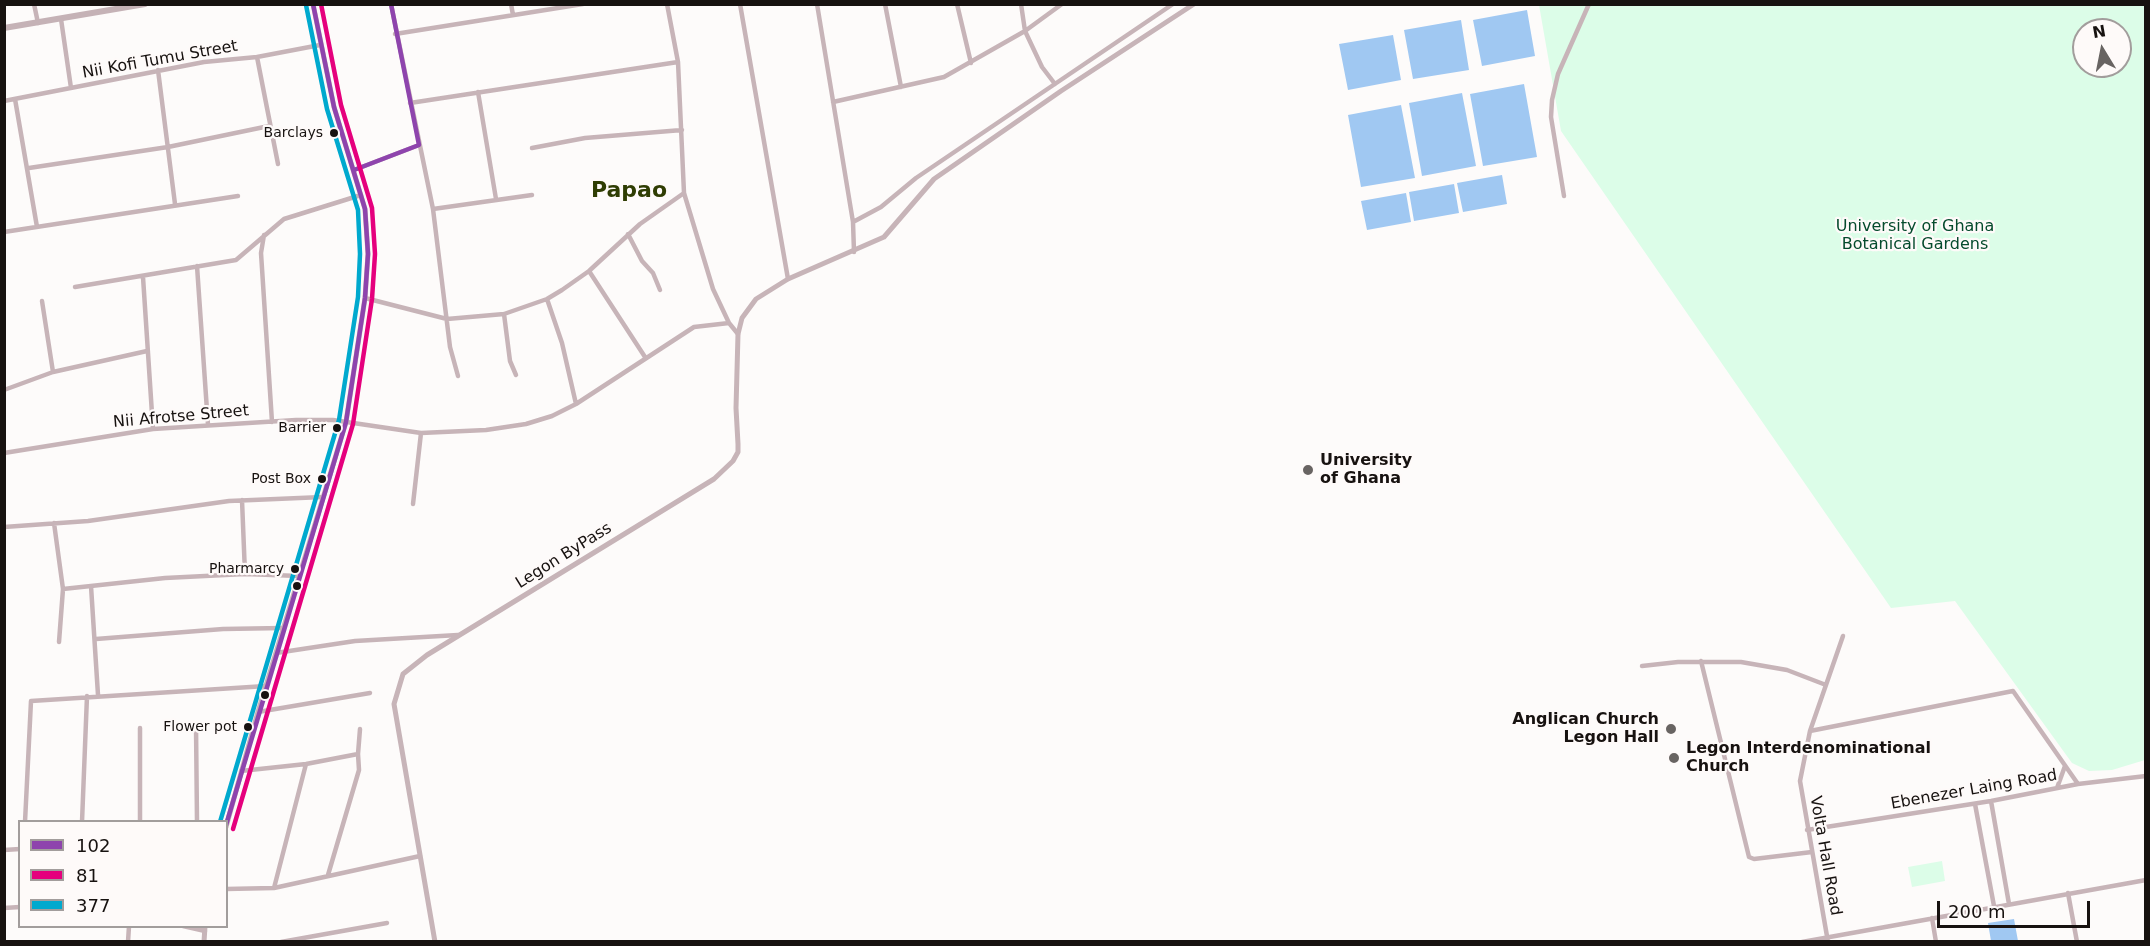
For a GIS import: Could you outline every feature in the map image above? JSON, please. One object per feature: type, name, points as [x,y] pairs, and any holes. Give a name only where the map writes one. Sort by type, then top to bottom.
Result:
[{"type":"main road","points":[[4,28],[145,4]]},
{"type":"street","points":[[34,4],[38,23]]},
{"type":"street","points":[[228,820],[258,711],[346,422],[365,298],[368,236],[361,195],[334,107],[313,4]]},
{"type":"street","points":[[391,4],[395,34],[434,209],[450,347],[458,376]]},
{"type":"street","points":[[511,4],[513,15]]},
{"type":"street","points":[[395,34],[583,4]]},
{"type":"street","points":[[667,4],[678,62],[684,193],[713,289],[729,323],[738,334]]},
{"type":"street","points":[[740,4],[788,279]]},
{"type":"street","points":[[817,4],[853,222],[854,252]]},
{"type":"street","points":[[885,4],[901,87]]},
{"type":"street","points":[[957,4],[972,63]]},
{"type":"street","points":[[1021,4],[1025,31],[1042,67],[1055,84]]},
{"type":"street","points":[[833,102],[944,77],[1025,31],[1062,4]]},
{"type":"street","points":[[853,222],[881,207],[916,178],[1173,4],[1180,14]]},
{"type":"street","name":"Legon ByPass","points":[[435,942],[394,704],[403,674],[427,655],[714,479],[733,461],[738,452],[738,334],[742,318],[756,299],[788,279],[884,237],[934,179],[1061,91],[1194,4]]},
{"type":"street","points":[[1564,196],[1551,117],[1552,99],[1558,74],[1589,4]]},
{"type":"street","points":[[61,19],[72,88]]},
{"type":"street","name":"Nii Kofi Tumu Street","points":[[4,101],[158,70],[256,57],[320,45]]},
{"type":"street","points":[[256,57],[278,164]]},
{"type":"street","points":[[410,103],[678,62]]},
{"type":"street","points":[[158,70],[175,204]]},
{"type":"street","points":[[478,92],[496,199]]},
{"type":"street","points":[[15,99],[29,168],[37,227]]},
{"type":"street","points":[[29,168],[168,147],[269,126]]},
{"type":"street","points":[[532,148],[585,138],[682,130]]},
{"type":"street","points":[[354,170],[419,145]]},
{"type":"street","points":[[365,298],[447,319],[504,314],[548,299],[589,271],[628,234],[684,193]]},
{"type":"street","points":[[75,287],[236,260],[264,235],[291,216],[361,195]]},
{"type":"street","points":[[434,209],[532,195]]},
{"type":"street","points":[[4,232],[238,196]]},
{"type":"street","points":[[628,234],[642,261],[656,277],[660,290]]},
{"type":"street","points":[[264,235],[261,253],[272,422]]},
{"type":"street","points":[[249,249],[261,253]]},
{"type":"street","points":[[197,266],[208,425]]},
{"type":"street","points":[[589,271],[645,357]]},
{"type":"street","points":[[143,277],[153,429]]},
{"type":"street","points":[[548,299],[562,343],[576,404]]},
{"type":"street","points":[[42,301],[54,372]]},
{"type":"street","points":[[504,314],[510,361],[516,375]]},
{"type":"street","name":"Nii Afrotse Street","points":[[4,453],[153,429],[208,425],[322,420],[421,433],[469,432],[544,419],[576,404],[694,327],[729,323]]},
{"type":"street","points":[[4,390],[54,372],[147,351]]},
{"type":"street","points":[[413,504],[421,433]]},
{"type":"street","points":[[4,527],[88,521],[242,500],[323,497]]},
{"type":"street","points":[[242,500],[245,574]]},
{"type":"street","points":[[54,523],[63,589],[59,642]]},
{"type":"street","points":[[63,589],[165,578],[245,574],[299,576]]},
{"type":"street","points":[[91,586],[98,695]]},
{"type":"street","points":[[96,639],[243,628],[283,628]]},
{"type":"street","points":[[276,653],[355,641],[462,635]]},
{"type":"street","name":"Volta Hall Road","points":[[1828,939],[1800,781],[1810,731],[1843,636]]},
{"type":"street","points":[[1642,666],[1701,661],[1767,666],[1787,670],[1826,685]]},
{"type":"street","points":[[1701,661],[1749,857],[1754,859],[1812,852]]},
{"type":"street","points":[[25,820],[29,705],[34,700],[266,686]]},
{"type":"street","points":[[1810,731],[2013,691],[2078,784]]},
{"type":"street","points":[[258,711],[370,693]]},
{"type":"street","points":[[82,820],[87,696]]},
{"type":"street","points":[[196,724],[197,820]]},
{"type":"street","points":[[140,820],[141,728]]},
{"type":"street","points":[[328,875],[359,770],[360,729]]},
{"type":"street","points":[[241,771],[306,764],[358,754]]},
{"type":"street","points":[[274,888],[306,764]]},
{"type":"street","points":[[2056,788],[2065,766]]},
{"type":"street","name":"Ebenezer Laing Road","points":[[1807,830],[1975,804],[2078,784],[2145,776]]},
{"type":"street","points":[[1991,801],[2009,904]]},
{"type":"street","points":[[1975,804],[1994,906]]},
{"type":"street","points":[[228,889],[274,888],[420,856]]},
{"type":"street","points":[[1802,942],[2145,880]]},
{"type":"street","points":[[2068,893],[2076,942]]},
{"type":"street","points":[[1932,918],[1936,942]]},
{"type":"street","points":[[281,942],[387,923]]},
{"type":"street","points":[[204,942],[205,929]]},
{"type":"green space","name":"University of Ghana Botanical Gardens","points":[[1539,5],[2145,5],[2145,760],[2112,770],[2089,771],[2072,763],[1955,601],[1891,608],[1561,131]]},
{"type":"green space","points":[[1942,861],[1945,881],[1912,887],[1908,867]]},
{"type":"water","points":[[1527,10],[1535,56],[1482,66],[1473,20]]},
{"type":"water","points":[[1461,20],[1469,70],[1413,79],[1404,30]]},
{"type":"water","points":[[1393,35],[1401,80],[1348,90],[1339,44]]},
{"type":"water","points":[[1524,84],[1537,157],[1483,166],[1470,94]]},
{"type":"water","points":[[1462,93],[1476,166],[1422,176],[1409,103]]},
{"type":"water","points":[[1401,105],[1415,178],[1361,187],[1348,115]]},
{"type":"water","points":[[1502,175],[1507,204],[1463,212],[1457,183]]},
{"type":"water","points":[[1454,184],[1459,213],[1414,221],[1409,192]]},
{"type":"water","points":[[1406,193],[1411,222],[1367,230],[1361,201]]},
{"type":"water","points":[[2014,919],[2018,941],[1991,941],[1988,923]]},
{"type":"transit line","name":"102","points":[[227,820],[346,422],[365,298],[368,254],[365,209],[334,107],[313,4]]},
{"type":"transit line","name":"81","points":[[233,829],[353,424],[372,299],[375,254],[372,208],[341,105],[321,4]]},
{"type":"transit line","name":"102","points":[[354,170],[419,145],[391,4]]},
{"type":"transit line","name":"377","points":[[221,820],[339,420],[358,297],[360,254],[358,210],[327,109],[306,5]]},
{"type":"place","name":"Barclays","points":[[334,133]]},
{"type":"place","name":"Barrier","points":[[337,428]]},
{"type":"place","name":"University of Ghana","points":[[1308,470]]},
{"type":"place","name":"Post Box","points":[[322,479]]},
{"type":"place","name":"Pharmarcy","points":[[295,569]]},
{"type":"place","name":"Flower pot","points":[[248,727]]},
{"type":"place","name":"Anglican Church Legon Hall","points":[[1671,729]]},
{"type":"place","name":"Legon Interdenominational Church","points":[[1674,758]]},
{"type":"district","name":"Papao","points":[[629,191]]}]
